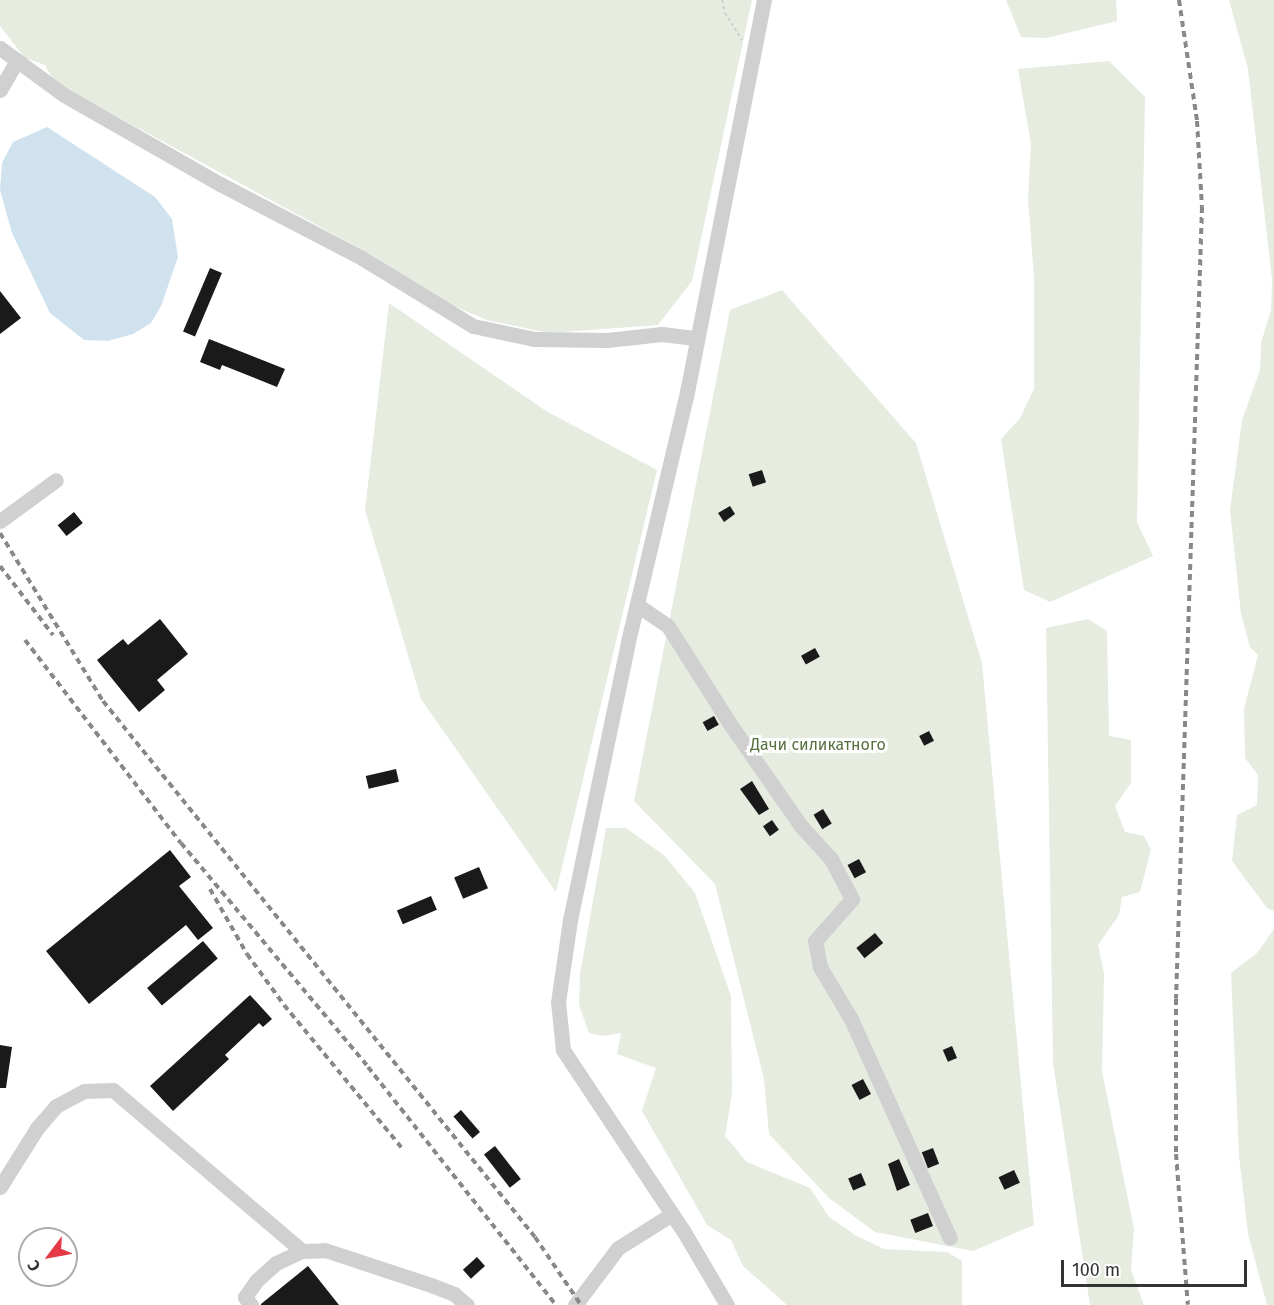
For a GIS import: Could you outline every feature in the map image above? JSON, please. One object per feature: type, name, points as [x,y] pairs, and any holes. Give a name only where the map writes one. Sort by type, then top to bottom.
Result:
[{"type":"street","points":[[727,1305],[672,1214],[563,1050],[558,1002],[570,920],[636,605],[697,338],[764,0]]},
{"type":"street","points":[[0,48],[64,95],[220,184],[362,258],[473,326],[534,339],[606,340],[662,334],[697,338]]},
{"type":"street","points":[[0,90],[17,60]]},
{"type":"street","points":[[0,521],[56,480]]},
{"type":"street","points":[[636,605],[668,626],[729,724],[801,826],[831,859],[852,898],[815,941],[820,967],[851,1019],[950,1238]]},
{"type":"street","points":[[0,1187],[37,1128],[56,1106],[84,1091],[113,1090],[302,1251]]},
{"type":"street","points":[[574,1305],[618,1248],[672,1214]]},
{"type":"street","points":[[251,1305],[245,1297],[256,1281],[276,1263],[302,1251],[325,1250],[454,1294],[467,1305]]},
{"type":"path","points":[[722,0],[725,13],[752,56]]},
{"type":"green space","points":[[0,0],[752,0],[692,281],[658,325],[549,333],[487,320],[449,304],[370,254],[55,83],[45,65],[25,58],[0,26]]},
{"type":"green space","points":[[1006,0],[1116,0],[1117,21],[1046,38],[1021,37]]},
{"type":"green space","points":[[1229,0],[1274,0],[1274,911],[1267,908],[1232,861],[1237,815],[1257,805],[1258,775],[1245,758],[1244,709],[1258,655],[1250,647],[1241,614],[1230,510],[1242,420],[1260,370],[1261,343],[1271,310],[1272,280],[1248,69]]},
{"type":"green space","points":[[1109,61],[1145,97],[1137,522],[1153,556],[1050,602],[1024,590],[1001,439],[1020,418],[1034,389],[1034,277],[1028,199],[1031,144],[1018,69]]},
{"type":"green space","name":"Дачи силикатного","points":[[782,290],[916,443],[982,663],[1034,1225],[973,1251],[875,1232],[829,1198],[769,1134],[764,1079],[715,884],[634,801],[730,310]]},
{"type":"green space","points":[[389,303],[546,411],[657,470],[556,892],[421,699],[365,510]]},
{"type":"green space","points":[[1088,619],[1107,631],[1109,736],[1131,740],[1131,783],[1115,806],[1125,832],[1144,836],[1151,850],[1140,892],[1122,897],[1119,915],[1098,945],[1104,973],[1102,1071],[1134,1229],[1131,1270],[1144,1305],[1090,1305],[1053,1063],[1046,628]]},
{"type":"green space","points":[[606,828],[626,828],[665,856],[695,893],[731,996],[732,1093],[725,1136],[747,1162],[810,1188],[829,1217],[855,1235],[884,1249],[947,1252],[962,1261],[962,1305],[787,1305],[743,1266],[731,1240],[707,1225],[642,1111],[656,1068],[617,1054],[621,1033],[603,1036],[589,1033],[579,1005],[580,974]]},
{"type":"green space","points":[[1274,929],[1274,1305],[1267,1305],[1248,1234],[1239,1156],[1231,973],[1257,953]]},
{"type":"water","points":[[47,127],[155,197],[172,219],[178,257],[161,306],[151,323],[133,334],[108,341],[84,340],[50,313],[12,233],[0,190],[2,163],[13,142]]},
{"type":"building","points":[[210,268],[222,273],[195,337],[183,332]]},
{"type":"building","points":[[0,291],[21,318],[0,334]]},
{"type":"building","points":[[209,339],[285,369],[277,387],[222,365],[220,370],[200,362]]},
{"type":"building","points":[[762,470],[766,482],[753,487],[749,474]]},
{"type":"building","points":[[730,506],[735,514],[724,522],[718,513]]},
{"type":"building","points":[[74,512],[83,523],[66,536],[58,525]]},
{"type":"building","points":[[160,619],[188,654],[157,680],[165,690],[139,712],[97,660],[123,639],[128,645]]},
{"type":"building","points":[[815,648],[820,657],[806,665],[801,656]]},
{"type":"building","points":[[714,716],[719,725],[707,731],[703,722]]},
{"type":"building","points":[[929,731],[934,741],[924,746],[919,736]]},
{"type":"building","points":[[396,769],[399,782],[369,789],[366,776]]},
{"type":"building","points":[[752,781],[769,809],[759,815],[740,789]]},
{"type":"building","points":[[823,809],[832,824],[822,829],[814,815]]},
{"type":"building","points":[[772,820],[779,830],[770,836],[763,826]]},
{"type":"building","points":[[170,850],[191,877],[179,886],[213,928],[198,940],[186,925],[89,1004],[46,951]]},
{"type":"building","points":[[859,859],[866,872],[855,878],[848,865]]},
{"type":"building","points":[[479,867],[488,888],[463,899],[454,878]]},
{"type":"building","points":[[431,896],[437,910],[403,924],[397,910]]},
{"type":"building","points":[[875,933],[883,943],[865,958],[856,948]]},
{"type":"building","points":[[203,941],[218,959],[162,1006],[147,988]]},
{"type":"building","points":[[250,995],[272,1019],[263,1027],[259,1023],[225,1055],[229,1059],[173,1111],[150,1086]]},
{"type":"building","points":[[0,1045],[12,1047],[6,1088],[0,1088]]},
{"type":"building","points":[[952,1046],[957,1058],[948,1062],[943,1050]]},
{"type":"building","points":[[863,1079],[871,1094],[860,1100],[852,1085]]},
{"type":"building","points":[[461,1110],[480,1132],[472,1138],[453,1117]]},
{"type":"building","points":[[495,1146],[521,1179],[510,1188],[484,1155]]},
{"type":"building","points":[[933,1148],[939,1164],[928,1168],[922,1152]]},
{"type":"building","points":[[899,1159],[910,1185],[897,1191],[888,1164]]},
{"type":"building","points":[[1014,1170],[1020,1183],[1005,1190],[999,1177]]},
{"type":"building","points":[[861,1173],[866,1185],[853,1190],[848,1178]]},
{"type":"building","points":[[928,1213],[933,1226],[915,1233],[910,1220]]},
{"type":"building","points":[[477,1257],[485,1266],[471,1279],[463,1270]]},
{"type":"building","points":[[308,1266],[339,1305],[261,1305],[261,1304]]},
{"type":"railway","points":[[1179,0],[1197,121],[1202,207],[1176,999],[1176,1154],[1188,1305]]},
{"type":"railway","points":[[0,533],[103,701],[535,1237],[581,1305]]},
{"type":"railway","points":[[0,566],[53,635]]},
{"type":"railway","points":[[25,640],[181,843],[368,1067],[556,1305]]},
{"type":"railway","points":[[210,889],[247,954],[284,1005],[402,1148]]}]
